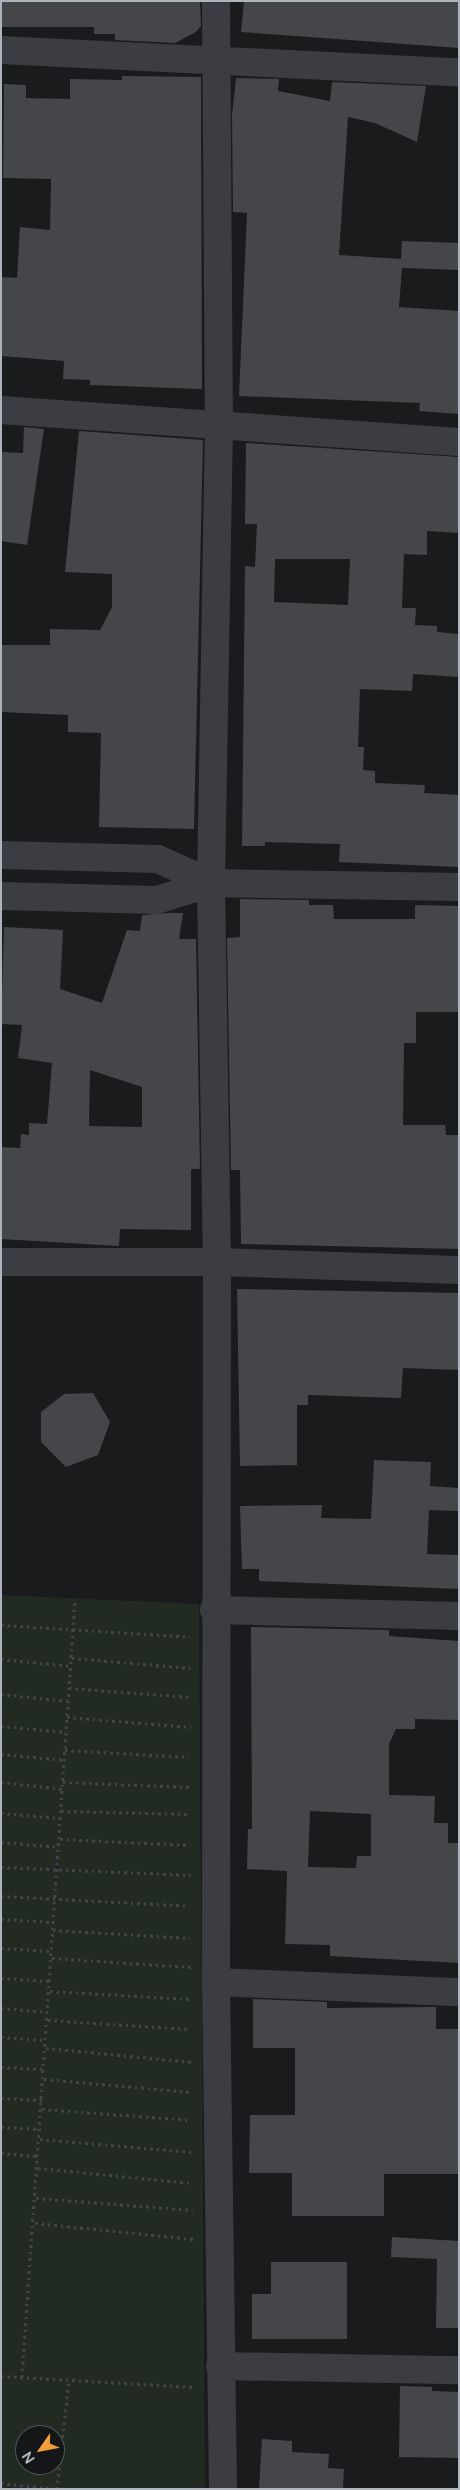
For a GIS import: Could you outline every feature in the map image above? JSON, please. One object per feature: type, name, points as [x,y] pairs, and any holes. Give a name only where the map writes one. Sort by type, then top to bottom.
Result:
[{"type":"street","points":[[216,1],[219,424],[211,883],[217,1262],[214,1610],[205,1975],[223,2489]]},
{"type":"street","points":[[1,50],[459,72]]},
{"type":"street","points":[[1,410],[459,442]]},
{"type":"street","points":[[1,855],[158,859],[211,883]]},
{"type":"street","points":[[1,896],[157,900],[211,883],[459,887]]},
{"type":"street","points":[[1,1262],[217,1262],[459,1270]]},
{"type":"street","points":[[214,1610],[459,1616]]},
{"type":"street","points":[[205,1975],[459,1992]]},
{"type":"street","points":[[220,2366],[459,2370]]},
{"type":"path","points":[[22,2377],[35,2223],[75,1599]]},
{"type":"path","points":[[1,1625],[193,1637]]},
{"type":"path","points":[[72,1658],[193,1668]]},
{"type":"path","points":[[1,1659],[71,1666]]},
{"type":"path","points":[[69,1688],[193,1698]]},
{"type":"path","points":[[1,1694],[68,1701]]},
{"type":"path","points":[[67,1717],[194,1727]]},
{"type":"path","points":[[1,1726],[66,1732]]},
{"type":"path","points":[[65,1750],[193,1757]]},
{"type":"path","points":[[1,1754],[64,1760]]},
{"type":"path","points":[[1,1782],[63,1789]]},
{"type":"path","points":[[63,1782],[194,1787]]},
{"type":"path","points":[[61,1811],[194,1814]]},
{"type":"path","points":[[1,1813],[61,1818]]},
{"type":"path","points":[[60,1840],[194,1846]]},
{"type":"path","points":[[1,1842],[59,1847]]},
{"type":"path","points":[[1,1867],[194,1876]]},
{"type":"path","points":[[1,1896],[194,1906]]},
{"type":"path","points":[[1,1919],[54,1922]]},
{"type":"path","points":[[53,1930],[194,1938]]},
{"type":"path","points":[[1,1948],[52,1951]]},
{"type":"path","points":[[52,1958],[205,1975]]},
{"type":"path","points":[[1,1978],[50,1981]]},
{"type":"path","points":[[50,1991],[194,2000]]},
{"type":"path","points":[[1,2008],[48,2012]]},
{"type":"path","points":[[48,2020],[194,2029]]},
{"type":"path","points":[[1,2037],[46,2040]]},
{"type":"path","points":[[46,2048],[194,2062]]},
{"type":"path","points":[[1,2067],[44,2069]]},
{"type":"path","points":[[44,2079],[195,2092]]},
{"type":"path","points":[[1,2098],[42,2100]]},
{"type":"path","points":[[42,2110],[195,2120]]},
{"type":"path","points":[[1,2127],[40,2130]]},
{"type":"path","points":[[40,2139],[195,2152]]},
{"type":"path","points":[[1,2153],[39,2156]]},
{"type":"path","points":[[38,2168],[195,2184]]},
{"type":"path","points":[[36,2198],[195,2210]]},
{"type":"path","points":[[35,2223],[195,2239]]},
{"type":"path","points":[[1,2376],[194,2387]]},
{"type":"path","points":[[1,2483],[57,2489],[69,2380]]},
{"type":"shaded area","points":[[1,1595],[199,1604],[205,2489],[1,2489]]},
{"type":"building","points":[[1,1],[200,1],[201,26],[196,32],[175,43],[115,40],[115,34],[94,34],[94,27],[1,27]]},
{"type":"building","points":[[244,1],[459,1],[459,48],[241,32]]},
{"type":"building","points":[[122,76],[201,77],[202,389],[90,385],[90,380],[63,379],[64,361],[1,356],[1,277],[17,278],[20,227],[50,230],[51,179],[3,178],[4,84],[26,85],[26,98],[70,99],[70,79],[122,80]]},
{"type":"building","points":[[236,78],[279,79],[278,91],[330,101],[332,82],[426,86],[417,142],[375,123],[348,117],[339,255],[401,259],[402,241],[459,243],[459,270],[402,268],[399,307],[459,311],[459,414],[419,411],[420,403],[239,396],[247,213],[233,212],[232,115]]},
{"type":"building","points":[[24,427],[44,429],[27,545],[1,541],[1,452],[23,453]]},
{"type":"building","points":[[79,431],[203,440],[194,829],[99,827],[101,733],[68,732],[68,715],[1,712],[1,645],[50,645],[50,629],[100,630],[112,607],[112,574],[65,572]]},
{"type":"building","points":[[246,443],[459,457],[459,533],[427,531],[427,555],[404,554],[402,608],[416,608],[415,625],[437,626],[437,632],[459,634],[459,677],[413,674],[412,691],[360,689],[358,747],[364,747],[363,770],[375,771],[375,783],[425,785],[424,793],[459,795],[459,867],[339,862],[340,844],[265,842],[265,846],[242,846],[245,566],[255,567],[257,524],[245,524]],"holes":[[[275,559],[350,559],[348,605],[274,602]]]},
{"type":"building","points":[[240,899],[309,900],[309,905],[333,905],[334,919],[415,919],[415,905],[459,906],[459,1012],[416,1012],[416,1043],[404,1043],[403,1125],[445,1125],[446,1135],[459,1135],[459,1249],[241,1244],[240,1170],[231,1170],[227,938],[240,937]]},
{"type":"building","points":[[183,913],[179,939],[196,939],[200,1169],[191,1169],[191,1230],[120,1229],[119,1246],[1,1239],[1,1147],[20,1148],[21,1134],[29,1135],[29,1123],[47,1124],[52,1063],[18,1058],[22,1025],[1,1024],[4,927],[63,930],[60,989],[102,1003],[127,930],[140,931],[142,915]],"holes":[[[90,1070],[142,1087],[142,1127],[89,1126]]]},
{"type":"building","points":[[237,1289],[459,1293],[459,1370],[403,1368],[401,1398],[308,1395],[308,1405],[297,1405],[297,1465],[240,1466]]},
{"type":"building","points":[[93,1393],[110,1422],[98,1455],[66,1467],[41,1442],[41,1412],[64,1394]]},
{"type":"building","points":[[374,1460],[431,1462],[430,1486],[459,1488],[459,1511],[429,1510],[427,1554],[459,1555],[459,1589],[259,1581],[259,1569],[242,1569],[240,1506],[322,1505],[321,1518],[371,1519]]},
{"type":"building","points":[[251,1627],[389,1630],[389,1636],[459,1641],[459,1720],[415,1719],[415,1729],[396,1729],[389,1744],[389,1795],[435,1796],[434,1823],[448,1823],[448,1843],[459,1843],[459,1963],[330,1956],[330,1945],[285,1944],[287,1871],[247,1869],[248,1829],[252,1829]],"holes":[[[310,1811],[371,1814],[371,1856],[357,1856],[356,1868],[308,1867]]]},
{"type":"building","points":[[253,1999],[327,2002],[327,2008],[436,2007],[436,2029],[459,2029],[459,2174],[384,2174],[384,2216],[292,2216],[292,2173],[249,2173],[250,2115],[295,2115],[295,2048],[253,2048]]},
{"type":"building","points":[[392,2237],[459,2241],[459,2328],[436,2328],[437,2259],[391,2257]]},
{"type":"building","points":[[271,2262],[347,2262],[347,2339],[252,2339],[252,2294],[271,2294]]},
{"type":"building","points":[[400,2386],[432,2387],[432,2391],[459,2392],[459,2458],[399,2457]]},
{"type":"building","points":[[262,2439],[292,2441],[292,2452],[329,2454],[328,2468],[344,2469],[343,2489],[259,2489]]}]
